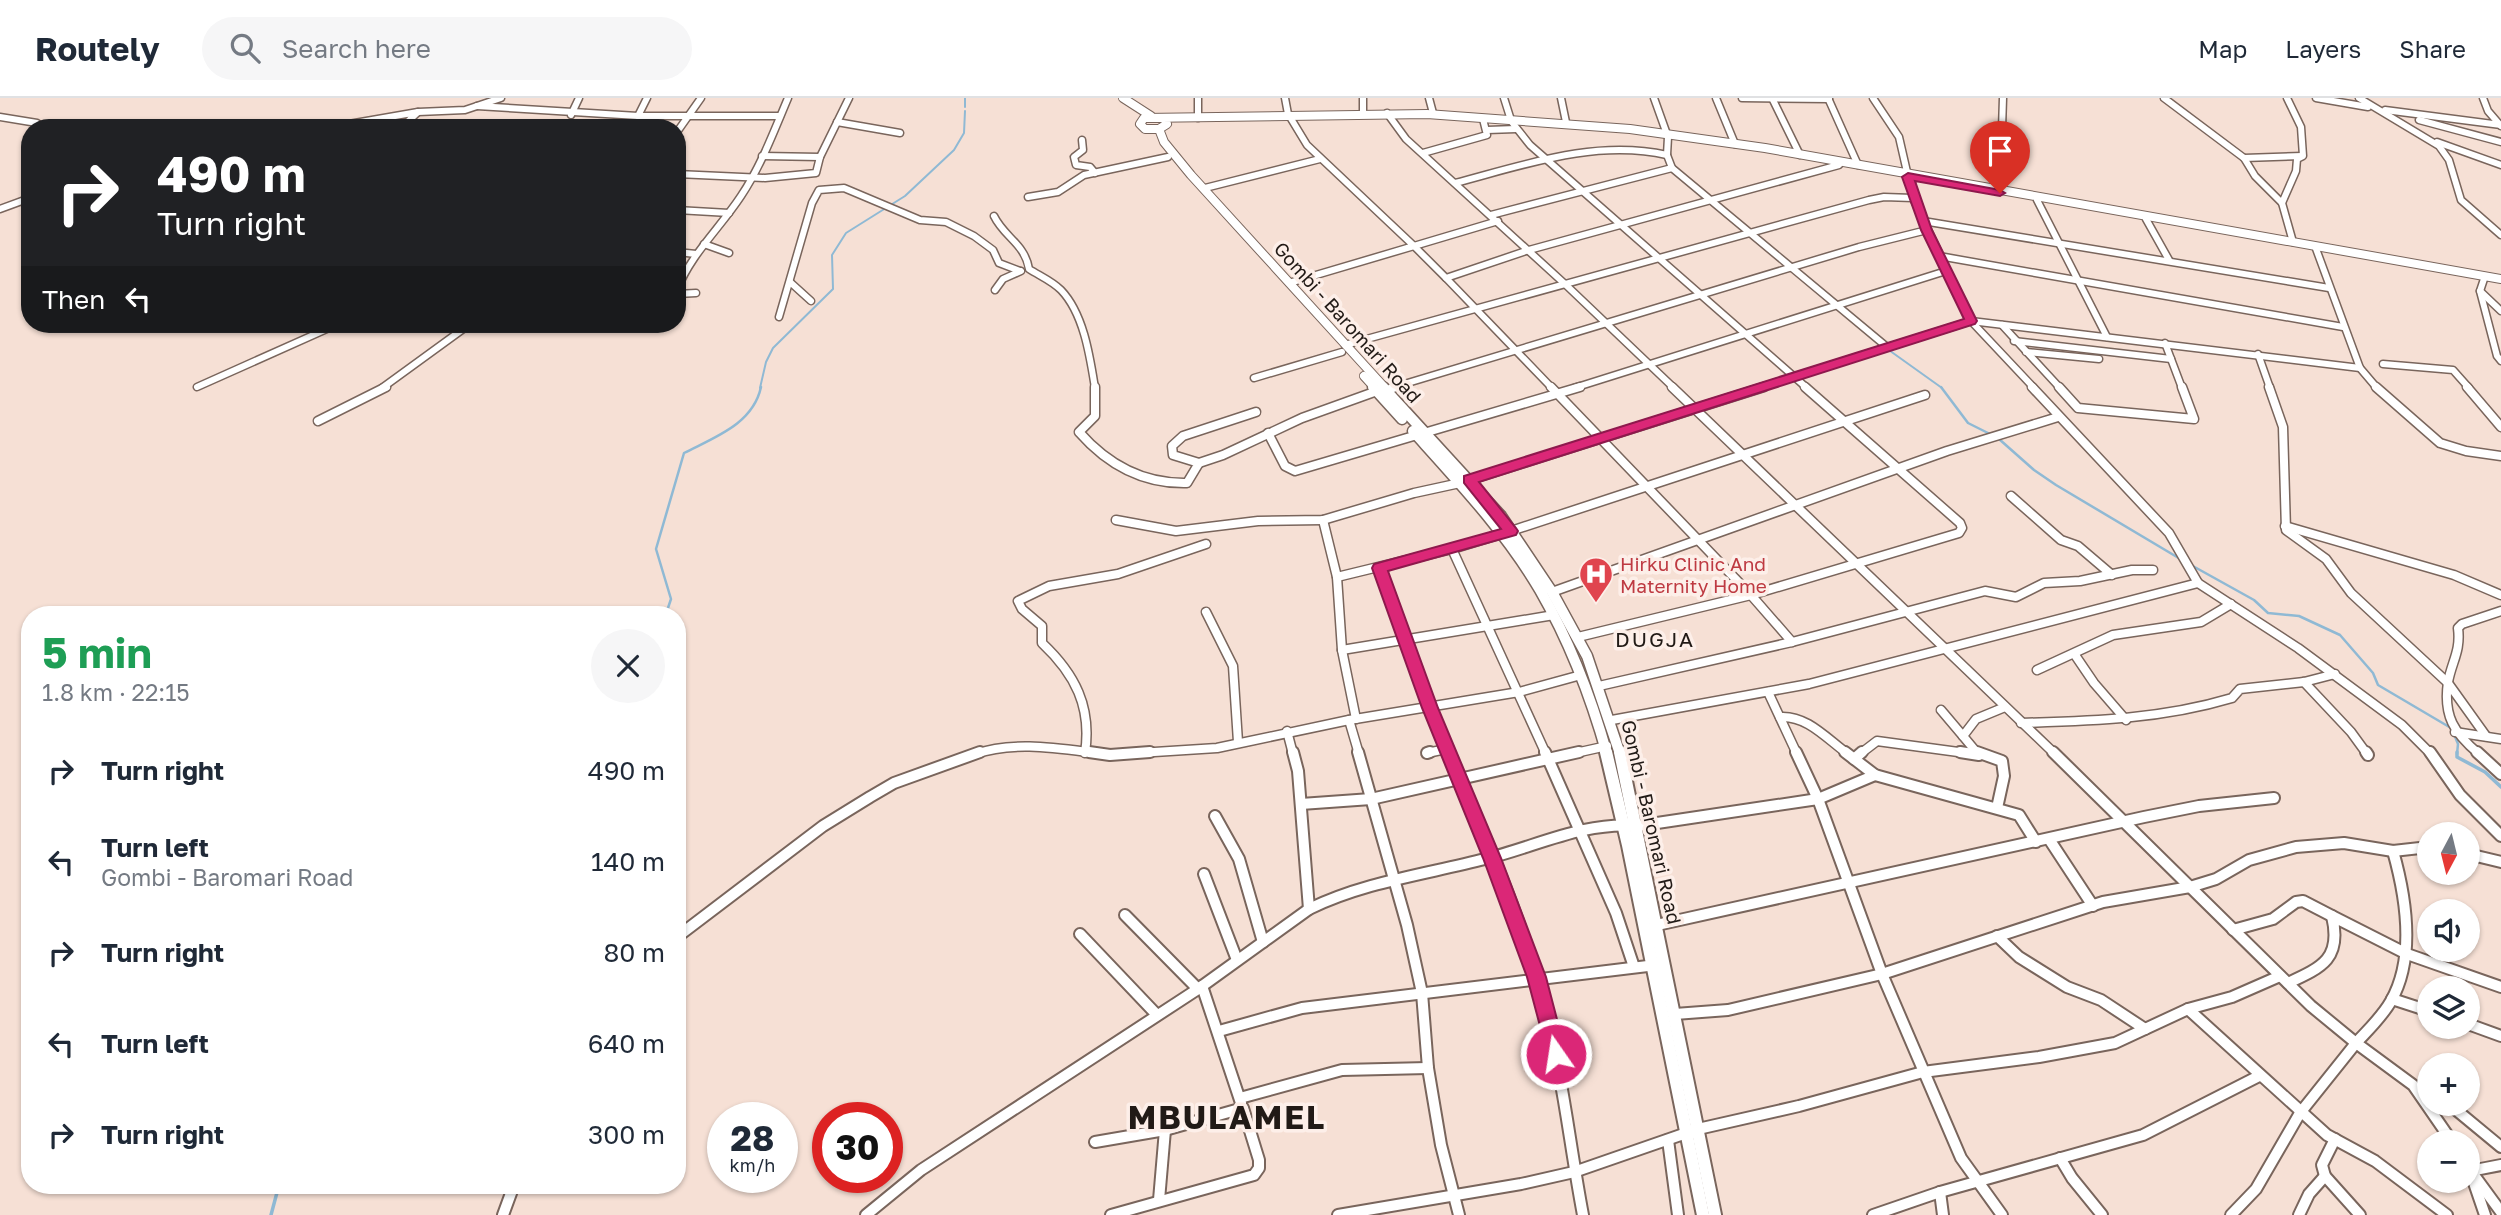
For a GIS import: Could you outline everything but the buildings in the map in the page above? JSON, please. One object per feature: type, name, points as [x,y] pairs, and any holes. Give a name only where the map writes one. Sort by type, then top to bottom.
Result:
[{"type":"main road","name":"Gombi - Baromari Road","points":[[1116,98],[1155,125],[1164,142],[1344,349]]},
{"type":"main road","points":[[1123,98],[1151,116],[1155,125]]},
{"type":"main road","points":[[1155,125],[1363,113],[1566,122],[1735,144],[2037,200],[2501,280]]},
{"type":"main road","points":[[1155,125],[1198,118],[1433,113],[1667,135],[2501,280]]},
{"type":"main road","points":[[1151,116],[1155,125]]},
{"type":"main road","name":"Gombi - Baromari Road","points":[[1155,125],[1168,157],[1465,481],[1552,592],[1577,637],[1612,720],[1637,826],[1675,1014],[1703,1215]]},
{"type":"main road","name":"Gombi - Baromari Road","points":[[1506,532],[1554,615],[1581,675],[1607,746],[1652,965],[1715,1215]]},
{"type":"street","points":[[378,119],[418,112],[450,111],[501,98]]},
{"type":"street","points":[[572,114],[579,98]]},
{"type":"street","points":[[638,116],[647,98]]},
{"type":"street","points":[[687,117],[701,98]]},
{"type":"street","points":[[686,270],[689,262],[729,213],[752,177],[788,98]]},
{"type":"street","points":[[686,174],[752,177],[811,174],[817,170],[820,157],[849,98]]},
{"type":"street","points":[[1198,98],[1198,118]]},
{"type":"street","points":[[1285,98],[1289,116],[1302,139],[1320,159],[1446,278],[1751,595],[1792,642]]},
{"type":"street","points":[[1363,98],[1363,113]]},
{"type":"street","points":[[1429,98],[1433,113]]},
{"type":"street","points":[[1504,98],[1516,130],[1581,191],[1960,523],[1962,528],[1959,533],[1751,595],[1577,637]]},
{"type":"street","points":[[1562,98],[1566,122]]},
{"type":"street","points":[[1654,98],[1667,135],[1667,155],[1672,168],[1887,347]]},
{"type":"street","points":[[1716,98],[1735,144]]},
{"type":"street","points":[[1742,98],[1829,99],[1858,165]]},
{"type":"street","points":[[1772,98],[1800,155]]},
{"type":"street","points":[[1873,98],[1899,138],[1913,198],[1971,321],[2169,533],[2198,583],[2335,674],[2412,734],[2442,767],[2460,795],[2501,836]]},
{"type":"street","points":[[2000,191],[2003,98]]},
{"type":"street","points":[[2287,98],[2301,127],[2303,156]]},
{"type":"street","points":[[2316,98],[2501,126]]},
{"type":"street","points":[[2359,98],[2432,141],[2501,165]]},
{"type":"street","points":[[2483,98],[2488,111],[2501,126]]},
{"type":"street","points":[[2167,99],[2244,158],[2282,203],[2293,242]]},
{"type":"street","points":[[477,106],[572,114],[780,116]]},
{"type":"street","points":[[411,119],[418,112]]},
{"type":"street","points":[[2402,113],[2455,131],[2501,142]]},
{"type":"street","points":[[1387,114],[1406,139],[1495,218],[1858,564],[2284,980],[2356,1043],[2417,1087]]},
{"type":"street","points":[[0,117],[21,120]]},
{"type":"street","points":[[1423,153],[1487,135],[1483,119]]},
{"type":"street","points":[[837,122],[900,133]]},
{"type":"street","points":[[1487,130],[1516,130]]},
{"type":"street","points":[[1082,140],[1083,153],[1074,157],[1076,166],[1090,167],[1095,173]]},
{"type":"street","points":[[2432,141],[2449,160],[2461,201],[2501,235]]},
{"type":"street","points":[[1455,183],[1605,149],[1651,149],[1667,155]]},
{"type":"street","points":[[762,156],[820,157]]},
{"type":"street","points":[[2244,158],[2303,156]]},
{"type":"street","points":[[2282,203],[2296,171],[2297,159],[2303,156]]},
{"type":"street","points":[[1028,197],[1058,192],[1076,179],[1095,173],[1168,157]]},
{"type":"street","points":[[1205,188],[1320,159]]},
{"type":"street","points":[[1446,278],[1529,250],[1839,165]]},
{"type":"street","points":[[1289,283],[1414,246],[1581,191],[1672,168]]},
{"type":"street","points":[[2266,186],[2287,188]]},
{"type":"street","points":[[779,317],[812,203],[819,190],[825,188],[844,188],[920,220],[946,222],[974,236],[993,250],[999,263],[1020,271]]},
{"type":"street","points":[[1254,378],[1344,349],[1869,200],[1884,197],[1913,198]]},
{"type":"street","points":[[2037,200],[2107,337]]},
{"type":"street","points":[[0,209],[21,201]]},
{"type":"street","points":[[686,211],[729,213]]},
{"type":"street","points":[[994,216],[1003,232],[1016,238],[1026,256],[1029,269]]},
{"type":"street","points":[[2146,219],[2169,260]]},
{"type":"street","points":[[1923,221],[2329,288]]},
{"type":"street","points":[[1256,412],[1183,436],[1172,446],[1173,455],[1199,463],[1220,458],[1268,433],[1381,390],[1608,325],[1793,267],[1927,230]]},
{"type":"street","points":[[704,244],[729,253]]},
{"type":"street","points":[[2315,248],[2360,368],[2381,393],[2440,443],[2466,451],[2501,456]]},
{"type":"street","points":[[686,253],[696,254]]},
{"type":"street","points":[[1939,256],[2343,327]]},
{"type":"street","points":[[995,290],[1003,279],[1029,269],[1053,284],[1067,297],[1085,336],[1096,411],[1095,416],[1079,432],[1121,470],[1145,478],[1187,482],[1196,472],[1199,463]]},
{"type":"street","points":[[1268,433],[1286,466],[1295,471],[1650,366],[1946,271]]},
{"type":"street","points":[[2484,279],[2480,291],[2491,337],[2501,361]]},
{"type":"street","points":[[790,282],[811,301]]},
{"type":"street","points":[[2480,291],[2501,310]]},
{"type":"street","points":[[686,292],[696,293]]},
{"type":"street","points":[[1116,520],[1176,531],[1258,521],[1323,520],[1465,481],[1971,321],[2360,368]]},
{"type":"street","points":[[2002,325],[2078,408],[2194,419],[2165,343]]},
{"type":"street","points":[[197,387],[318,333]]},
{"type":"street","points":[[318,421],[393,383],[458,333]]},
{"type":"street","points":[[2491,337],[2501,340]]},
{"type":"street","points":[[2014,341],[2171,359]]},
{"type":"street","points":[[2026,352],[2099,359]]},
{"type":"street","points":[[2258,354],[2283,428],[2286,527],[2291,536],[2326,559],[2351,593],[2448,683],[2486,736]]},
{"type":"street","points":[[2383,364],[2453,370],[2501,427]]},
{"type":"street","points":[[1338,578],[1452,550],[1648,488],[1925,395]]},
{"type":"street","points":[[1552,592],[1989,436],[2058,417]]},
{"type":"street","points":[[2011,496],[2061,540],[2078,546],[2112,575]]},
{"type":"street","points":[[1323,520],[1338,578],[1342,650],[1352,719],[1393,883],[1407,925],[1422,993],[1428,1068],[1452,1195],[1459,1215]]},
{"type":"street","points":[[2286,527],[2454,575],[2501,595]]},
{"type":"street","points":[[1085,753],[1088,722],[1080,688],[1066,667],[1042,643],[1043,632],[1040,624],[1020,608],[1018,601],[1049,586],[1118,574],[1206,544]]},
{"type":"street","points":[[1452,550],[1489,625],[1581,831],[1616,913],[1634,967]]},
{"type":"street","points":[[1380,568],[1430,708],[1492,858],[1536,977],[1566,1102],[1574,1172],[1583,1215]]},
{"type":"street","points":[[1599,686],[1792,642],[1985,591],[2016,597],[2044,583],[2080,581],[2132,570],[2152,570]]},
{"type":"street","points":[[1612,720],[1768,692],[1946,650],[2198,583]]},
{"type":"street","points":[[2037,670],[2075,655],[2113,635],[2201,622],[2231,604]]},
{"type":"street","points":[[2501,611],[2462,624],[2458,628],[2460,644],[2448,683],[2448,711],[2455,732],[2501,774]]},
{"type":"street","points":[[1206,612],[1233,666],[1238,742]]},
{"type":"street","points":[[1342,650],[1554,615]]},
{"type":"street","points":[[2075,655],[2087,674],[2126,720]]},
{"type":"street","points":[[2021,723],[2126,720],[2205,706],[2232,698],[2240,690],[2254,686],[2304,682],[2335,674]]},
{"type":"street","points":[[686,930],[823,826],[894,783],[989,749],[1037,746],[1085,753],[1149,754],[1217,748],[1352,719],[1519,692],[1581,675]]},
{"type":"street","points":[[2304,682],[2337,716],[2368,755]]},
{"type":"street","points":[[1768,692],[1818,799],[1882,974],[1961,1158],[2002,1215]]},
{"type":"street","points":[[1963,736],[1976,719],[2005,707]]},
{"type":"street","points":[[1941,710],[1979,755]]},
{"type":"street","points":[[1780,717],[1798,717],[1875,775],[2019,815],[2036,842]]},
{"type":"street","points":[[1287,732],[1296,758],[1309,909]]},
{"type":"street","points":[[2455,732],[2501,739]]},
{"type":"street","points":[[1854,759],[1877,741],[1979,755],[2002,761],[2004,776],[1997,808]]},
{"type":"street","points":[[1301,803],[1371,799],[1607,746]]},
{"type":"street","points":[[1427,753],[1446,748]]},
{"type":"street","points":[[866,1215],[921,1170],[1200,988],[1309,909],[1346,893],[1492,858],[1581,831],[1624,823],[1637,826],[1729,814],[1818,799],[1875,775]]},
{"type":"street","points":[[1657,925],[2199,806],[2274,798]]},
{"type":"street","points":[[1215,816],[1239,859],[1263,942]]},
{"type":"street","points":[[2049,839],[2093,906]]},
{"type":"street","points":[[1675,1014],[1728,1010],[1882,974],[2093,906],[2190,887],[2216,879],[2249,860],[2308,845],[2344,843],[2393,851],[2417,848]]},
{"type":"street","points":[[2231,1215],[2256,1189],[2300,1114],[2392,999],[2407,954],[2400,876],[2393,851]]},
{"type":"street","points":[[2480,857],[2501,862]]},
{"type":"street","points":[[1204,874],[1237,960]]},
{"type":"street","points":[[2233,930],[2273,919],[2296,902],[2303,901],[2407,954],[2501,987]]},
{"type":"street","points":[[1111,1215],[1254,1175],[1259,1168],[1219,1031],[1200,988],[1125,915]]},
{"type":"street","points":[[1338,1215],[1521,1184],[1574,1172],[1692,1131],[1799,1106],[1923,1072],[2085,1050],[2115,1043],[2188,1009],[2232,997],[2324,965],[2336,946],[2332,915]]},
{"type":"street","points":[[1080,934],[1157,1015]]},
{"type":"street","points":[[1997,936],[2019,957],[2067,987],[2101,1000],[2145,1029]]},
{"type":"street","points":[[1219,1031],[1301,1008],[1536,977],[1665,964]]},
{"type":"street","points":[[2392,999],[2417,1007]]},
{"type":"street","points":[[2188,1009],[2300,1114],[2335,1139],[2375,1161],[2447,1215]]},
{"type":"street","points":[[2480,1028],[2501,1036]]},
{"type":"street","points":[[1095,1142],[1165,1130],[1342,1070],[1428,1068]]},
{"type":"street","points":[[1873,1215],[1940,1192],[2143,1135],[2259,1076]]},
{"type":"street","points":[[2413,1085],[2444,1130]]},
{"type":"street","points":[[2464,1116],[2501,1147]]},
{"type":"street","points":[[1159,1200],[1165,1130]]},
{"type":"street","points":[[1668,1139],[1678,1215]]},
{"type":"street","points":[[2335,1139],[2322,1165],[2325,1176],[2360,1215]]},
{"type":"street","points":[[2060,1158],[2072,1178],[2102,1215]]},
{"type":"street","points":[[2480,1168],[2501,1165]]},
{"type":"street","points":[[2299,1215],[2309,1194],[2325,1176]]},
{"type":"street","points":[[2480,1184],[2501,1212]]},
{"type":"street","points":[[1940,1192],[1943,1215]]},
{"type":"street","points":[[2478,1193],[2486,1215]]},
{"type":"street","points":[[503,1215],[511,1194]]},
{"type":"waterway","points":[[965,98],[965,107]]},
{"type":"waterway","points":[[760,388],[766,362],[773,348],[833,289],[832,255],[846,233],[905,196],[954,150],[964,133],[965,111]]},
{"type":"waterway","points":[[1886,348],[1941,388]]},
{"type":"waterway","points":[[669,606],[671,599],[656,549],[684,453],[720,435],[741,420],[757,400],[761,387]]},
{"type":"waterway","points":[[1941,388],[1968,423],[1990,434]]},
{"type":"waterway","points":[[1999,439],[2034,470],[2056,485],[2182,560]]},
{"type":"waterway","points":[[2191,565],[2254,600],[2268,613],[2299,616],[2340,635],[2373,673],[2378,685],[2451,728]]},
{"type":"waterway","points":[[2454,734],[2458,744],[2457,754]]},
{"type":"waterway","points":[[2457,754],[2457,757],[2485,772],[2501,787]]},
{"type":"waterway","points":[[271,1215],[277,1194]]},
{"type":"place","name":"Hirku Clinic And Maternity Home","points":[[1596,604]]},
{"type":"district","name":"DUGJA","points":[[1655,639]]},
{"type":"district","name":"MBULAMEL","points":[[1227,1117]]},
{"type":"route","points":[[1556,1054],[1536,977],[1492,858],[1430,708],[1380,568],[1452,550],[1511,531],[1469,480],[1971,321],[1927,230],[1913,198],[1908,177],[2000,193]]}]
